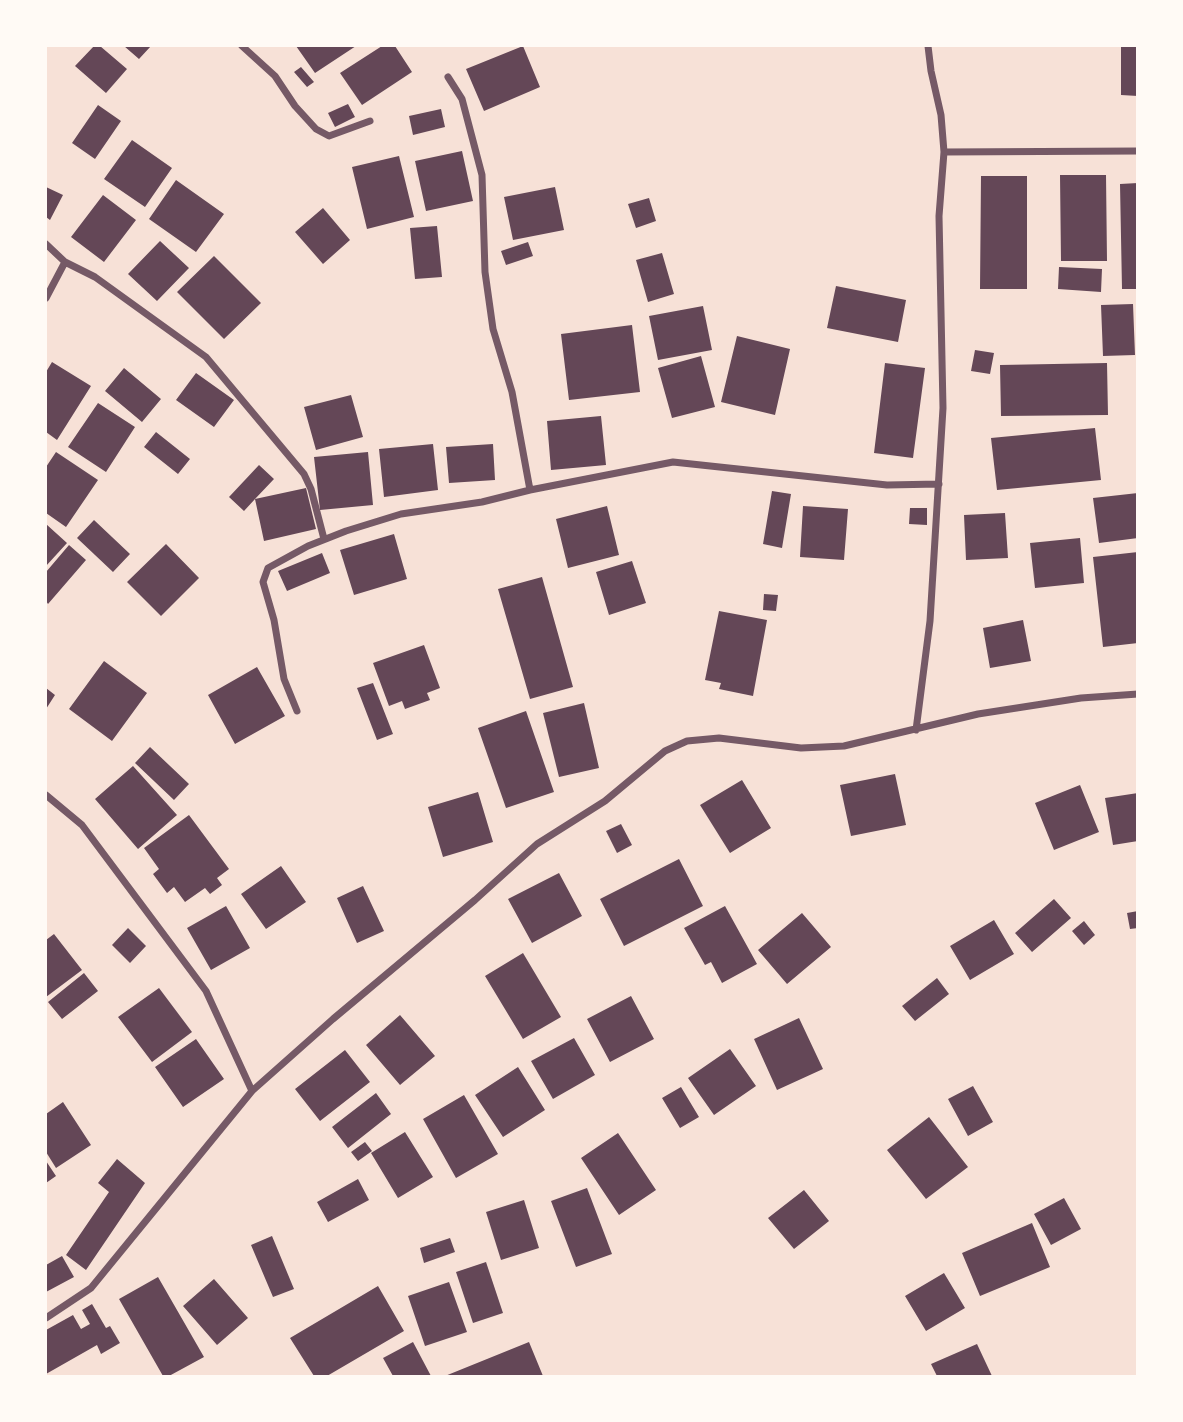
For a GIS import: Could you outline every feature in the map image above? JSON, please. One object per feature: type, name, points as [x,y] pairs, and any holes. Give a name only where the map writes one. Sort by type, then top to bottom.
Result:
[{"type":"street","points":[[242,46],[275,76],[295,106],[316,129],[329,136],[370,121]]},
{"type":"street","points":[[916,730],[930,621],[943,408],[939,216],[944,152],[941,115],[930,71],[928,46]]},
{"type":"street","points":[[448,77],[462,99],[482,175],[485,272],[493,329],[512,392],[530,490]]},
{"type":"street","points":[[944,152],[1138,151]]},
{"type":"street","points":[[46,244],[65,262],[95,277],[206,357],[304,474],[311,489],[324,539]]},
{"type":"street","points":[[46,298],[65,262]]},
{"type":"street","points":[[297,711],[284,679],[274,620],[263,582],[268,568],[324,539],[401,514],[482,502],[673,462],[887,485],[939,484]]},
{"type":"street","points":[[46,1318],[91,1288],[252,1091],[537,844],[605,801],[665,751],[687,741],[719,738],[802,748],[844,746],[978,714],[1081,698],[1138,694]]},
{"type":"street","points":[[46,795],[82,825],[206,991],[252,1091]]},
{"type":"building","points":[[94,46],[100,46],[127,69],[106,93],[75,66]]},
{"type":"building","points":[[124,46],[151,46],[139,59]]},
{"type":"building","points":[[296,46],[356,46],[315,73]]},
{"type":"building","points":[[382,46],[395,46],[412,72],[362,105],[340,73]]},
{"type":"building","points":[[523,46],[540,87],[484,111],[466,69]]},
{"type":"building","points":[[1121,46],[1138,46],[1138,96],[1121,95]]},
{"type":"building","points":[[301,67],[314,82],[307,87],[294,72]]},
{"type":"building","points":[[348,104],[355,117],[335,127],[328,113]]},
{"type":"building","points":[[98,105],[121,121],[95,159],[72,143]]},
{"type":"building","points":[[441,109],[445,127],[413,135],[409,116]]},
{"type":"building","points":[[132,140],[172,168],[145,207],[104,179]]},
{"type":"building","points":[[462,151],[473,201],[426,211],[415,161]]},
{"type":"building","points":[[399,156],[414,217],[367,229],[352,167]]},
{"type":"building","points":[[1060,175],[1106,175],[1107,261],[1061,261]]},
{"type":"building","points":[[981,176],[1027,176],[1027,289],[980,289]]},
{"type":"building","points":[[176,180],[224,214],[196,252],[149,219]]},
{"type":"building","points":[[1138,183],[1138,289],[1122,289],[1120,184]]},
{"type":"building","points":[[46,187],[63,195],[50,220],[46,217]]},
{"type":"building","points":[[555,187],[564,230],[513,240],[504,197]]},
{"type":"building","points":[[103,195],[136,220],[104,262],[71,237]]},
{"type":"building","points":[[649,198],[656,221],[636,228],[628,204]]},
{"type":"building","points":[[323,208],[350,240],[323,264],[295,232]]},
{"type":"building","points":[[437,226],[442,277],[415,279],[410,228]]},
{"type":"building","points":[[160,241],[189,268],[157,301],[128,274]]},
{"type":"building","points":[[528,242],[533,256],[506,265],[501,251]]},
{"type":"building","points":[[662,253],[674,294],[648,302],[636,260]]},
{"type":"building","points":[[214,256],[261,303],[224,339],[177,292]]},
{"type":"building","points":[[1059,267],[1102,269],[1101,292],[1058,289]]},
{"type":"building","points":[[836,286],[906,300],[898,342],[827,328]]},
{"type":"building","points":[[1133,304],[1135,355],[1103,356],[1101,305]]},
{"type":"building","points":[[703,306],[712,350],[658,360],[649,316]]},
{"type":"building","points":[[632,325],[640,392],[569,400],[561,334]]},
{"type":"building","points":[[737,336],[790,349],[775,415],[721,402]]},
{"type":"building","points":[[975,350],[994,353],[990,374],[971,371]]},
{"type":"building","points":[[701,356],[715,407],[672,418],[658,368]]},
{"type":"building","points":[[52,362],[91,386],[57,440],[46,432],[46,372]]},
{"type":"building","points":[[885,363],[925,368],[913,458],[874,453]]},
{"type":"building","points":[[1107,363],[1108,415],[1001,416],[1000,365]]},
{"type":"building","points":[[124,368],[161,399],[142,422],[105,391]]},
{"type":"building","points":[[196,373],[234,400],[214,427],[176,400]]},
{"type":"building","points":[[351,395],[363,437],[316,450],[304,407]]},
{"type":"building","points":[[98,403],[135,427],[106,472],[68,447]]},
{"type":"building","points":[[601,416],[606,465],[551,470],[547,421]]},
{"type":"building","points":[[1095,428],[1101,480],[997,490],[991,438]]},
{"type":"building","points":[[156,432],[190,459],[178,474],[144,447]]},
{"type":"building","points":[[433,444],[438,490],[384,497],[379,449]]},
{"type":"building","points":[[493,444],[495,480],[449,483],[446,447]]},
{"type":"building","points":[[56,452],[98,480],[66,527],[46,513],[46,467]]},
{"type":"building","points":[[368,452],[373,505],[320,510],[314,457]]},
{"type":"building","points":[[259,465],[274,479],[244,511],[229,497]]},
{"type":"building","points":[[306,488],[316,529],[264,541],[255,499]]},
{"type":"building","points":[[772,491],[791,494],[782,548],[763,544]]},
{"type":"building","points":[[1138,493],[1138,538],[1099,543],[1093,498]]},
{"type":"building","points":[[607,506],[619,555],[568,568],[556,519]]},
{"type":"building","points":[[803,506],[848,509],[844,560],[800,557]]},
{"type":"building","points":[[910,508],[927,508],[927,525],[909,524]]},
{"type":"building","points":[[1005,513],[1008,558],[966,560],[964,515]]},
{"type":"building","points":[[94,520],[130,554],[113,572],[77,538]]},
{"type":"building","points":[[46,524],[67,543],[46,566]]},
{"type":"building","points":[[394,534],[407,579],[354,595],[340,550]]},
{"type":"building","points":[[1080,538],[1084,583],[1035,588],[1030,543]]},
{"type":"building","points":[[166,544],[199,578],[161,616],[127,582]]},
{"type":"building","points":[[69,545],[86,560],[48,604],[46,572]]},
{"type":"building","points":[[1138,552],[1138,643],[1103,647],[1093,557]]},
{"type":"building","points":[[322,553],[330,573],[287,591],[278,571]]},
{"type":"building","points":[[632,561],[646,603],[609,615],[596,572]]},
{"type":"building","points":[[542,577],[573,687],[530,699],[498,589]]},
{"type":"building","points":[[764,594],[778,595],[776,611],[763,610]]},
{"type":"building","points":[[719,611],[767,620],[753,696],[719,689],[721,683],[705,680]]},
{"type":"building","points":[[1023,620],[1031,661],[990,668],[983,628]]},
{"type":"building","points":[[424,645],[440,688],[427,693],[430,700],[405,709],[402,701],[389,706],[373,663]]},
{"type":"building","points":[[104,661],[147,693],[112,741],[69,709]]},
{"type":"building","points":[[257,667],[285,716],[235,744],[208,695]]},
{"type":"building","points":[[373,683],[393,734],[377,740],[357,688]]},
{"type":"building","points":[[46,688],[55,695],[46,709]]},
{"type":"building","points":[[584,703],[599,768],[559,777],[543,713]]},
{"type":"building","points":[[526,711],[554,792],[506,808],[478,728]]},
{"type":"building","points":[[150,747],[189,784],[174,800],[135,763]]},
{"type":"building","points":[[133,766],[177,815],[138,849],[95,799]]},
{"type":"building","points":[[895,774],[906,825],[851,836],[840,785]]},
{"type":"building","points":[[742,780],[771,828],[730,853],[700,805]]},
{"type":"building","points":[[1080,785],[1099,832],[1054,850],[1035,803]]},
{"type":"building","points":[[478,792],[493,842],[443,857],[428,807]]},
{"type":"building","points":[[1138,793],[1138,841],[1113,845],[1105,798]]},
{"type":"building","points":[[189,815],[229,869],[217,878],[222,885],[210,894],[205,888],[185,902],[174,887],[167,893],[153,874],[159,869],[144,848]]},
{"type":"building","points":[[621,824],[632,845],[617,853],[606,831]]},
{"type":"building","points":[[679,859],[703,906],[624,946],[600,899]]},
{"type":"building","points":[[281,866],[306,902],[266,929],[241,894]]},
{"type":"building","points":[[559,873],[582,916],[532,943],[508,899]]},
{"type":"building","points":[[363,886],[384,931],[357,943],[337,898]]},
{"type":"building","points":[[1054,899],[1071,918],[1032,952],[1015,933]]},
{"type":"building","points":[[226,906],[250,948],[211,970],[187,928]]},
{"type":"building","points":[[725,906],[757,964],[722,983],[711,962],[705,965],[684,928]]},
{"type":"building","points":[[1138,911],[1138,928],[1130,929],[1127,913]]},
{"type":"building","points":[[802,913],[831,947],[787,984],[758,950]]},
{"type":"building","points":[[994,920],[1014,954],[970,980],[950,946]]},
{"type":"building","points":[[1084,921],[1095,935],[1084,945],[1072,931]]},
{"type":"building","points":[[128,928],[146,946],[130,963],[112,945]]},
{"type":"building","points":[[54,934],[82,970],[46,997],[46,940]]},
{"type":"building","points":[[523,953],[561,1017],[523,1039],[485,976]]},
{"type":"building","points":[[84,973],[98,991],[62,1019],[48,1002]]},
{"type":"building","points":[[937,978],[949,994],[915,1021],[902,1006]]},
{"type":"building","points":[[159,988],[192,1032],[152,1062],[118,1017]]},
{"type":"building","points":[[631,996],[654,1039],[610,1062],[587,1019]]},
{"type":"building","points":[[400,1015],[435,1056],[400,1085],[366,1045]]},
{"type":"building","points":[[799,1018],[823,1069],[777,1090],[754,1039]]},
{"type":"building","points":[[574,1038],[595,1075],[553,1099],[531,1061]]},
{"type":"building","points":[[196,1039],[224,1079],[183,1107],[155,1067]]},
{"type":"building","points":[[730,1049],[756,1086],[714,1115],[688,1078]]},
{"type":"building","points":[[345,1050],[370,1082],[320,1121],[295,1089]]},
{"type":"building","points":[[518,1067],[545,1110],[503,1137],[475,1095]]},
{"type":"building","points":[[973,1086],[993,1122],[968,1136],[948,1099]]},
{"type":"building","points":[[681,1087],[699,1117],[680,1128],[662,1098]]},
{"type":"building","points":[[376,1093],[391,1114],[348,1148],[332,1127]]},
{"type":"building","points":[[464,1095],[498,1154],[456,1178],[423,1119]]},
{"type":"building","points":[[63,1102],[91,1145],[56,1168],[46,1152],[46,1114]]},
{"type":"building","points":[[929,1117],[968,1167],[926,1199],[887,1150]]},
{"type":"building","points":[[405,1132],[433,1177],[398,1198],[371,1153]]},
{"type":"building","points":[[618,1133],[656,1190],[619,1215],[581,1158]]},
{"type":"building","points":[[365,1142],[372,1151],[358,1161],[351,1152]]},
{"type":"building","points":[[117,1159],[145,1183],[86,1270],[66,1255],[109,1192],[98,1183]]},
{"type":"building","points":[[46,1161],[56,1176],[46,1183]]},
{"type":"building","points":[[358,1179],[369,1200],[328,1222],[317,1202]]},
{"type":"building","points":[[587,1188],[612,1254],[576,1267],[551,1201]]},
{"type":"building","points":[[804,1190],[829,1221],[794,1249],[768,1218]]},
{"type":"building","points":[[1064,1198],[1081,1229],[1051,1245],[1034,1214]]},
{"type":"building","points":[[524,1200],[539,1248],[501,1260],[486,1212]]},
{"type":"building","points":[[1032,1223],[1050,1267],[980,1296],[962,1253]]},
{"type":"building","points":[[272,1236],[294,1289],[273,1297],[251,1245]]},
{"type":"building","points":[[450,1238],[455,1252],[424,1263],[420,1248]]},
{"type":"building","points":[[62,1256],[74,1277],[46,1292],[46,1265]]},
{"type":"building","points":[[486,1262],[503,1313],[473,1323],[456,1272]]},
{"type":"building","points":[[944,1273],[965,1308],[926,1331],[905,1296]]},
{"type":"building","points":[[158,1277],[204,1357],[169,1376],[163,1376],[119,1299]]},
{"type":"building","points":[[214,1279],[248,1318],[217,1345],[183,1306]]},
{"type":"building","points":[[449,1282],[467,1332],[425,1346],[408,1296]]},
{"type":"building","points":[[378,1286],[404,1331],[327,1376],[314,1376],[290,1338]]},
{"type":"building","points":[[92,1304],[106,1328],[110,1326],[120,1343],[101,1354],[97,1345],[46,1374],[46,1330],[73,1315],[81,1329],[90,1324],[82,1310]]},
{"type":"building","points":[[413,1342],[431,1376],[393,1376],[383,1358]]},
{"type":"building","points":[[529,1342],[543,1376],[445,1376]]},
{"type":"building","points":[[977,1344],[992,1376],[937,1376],[931,1364]]}]
